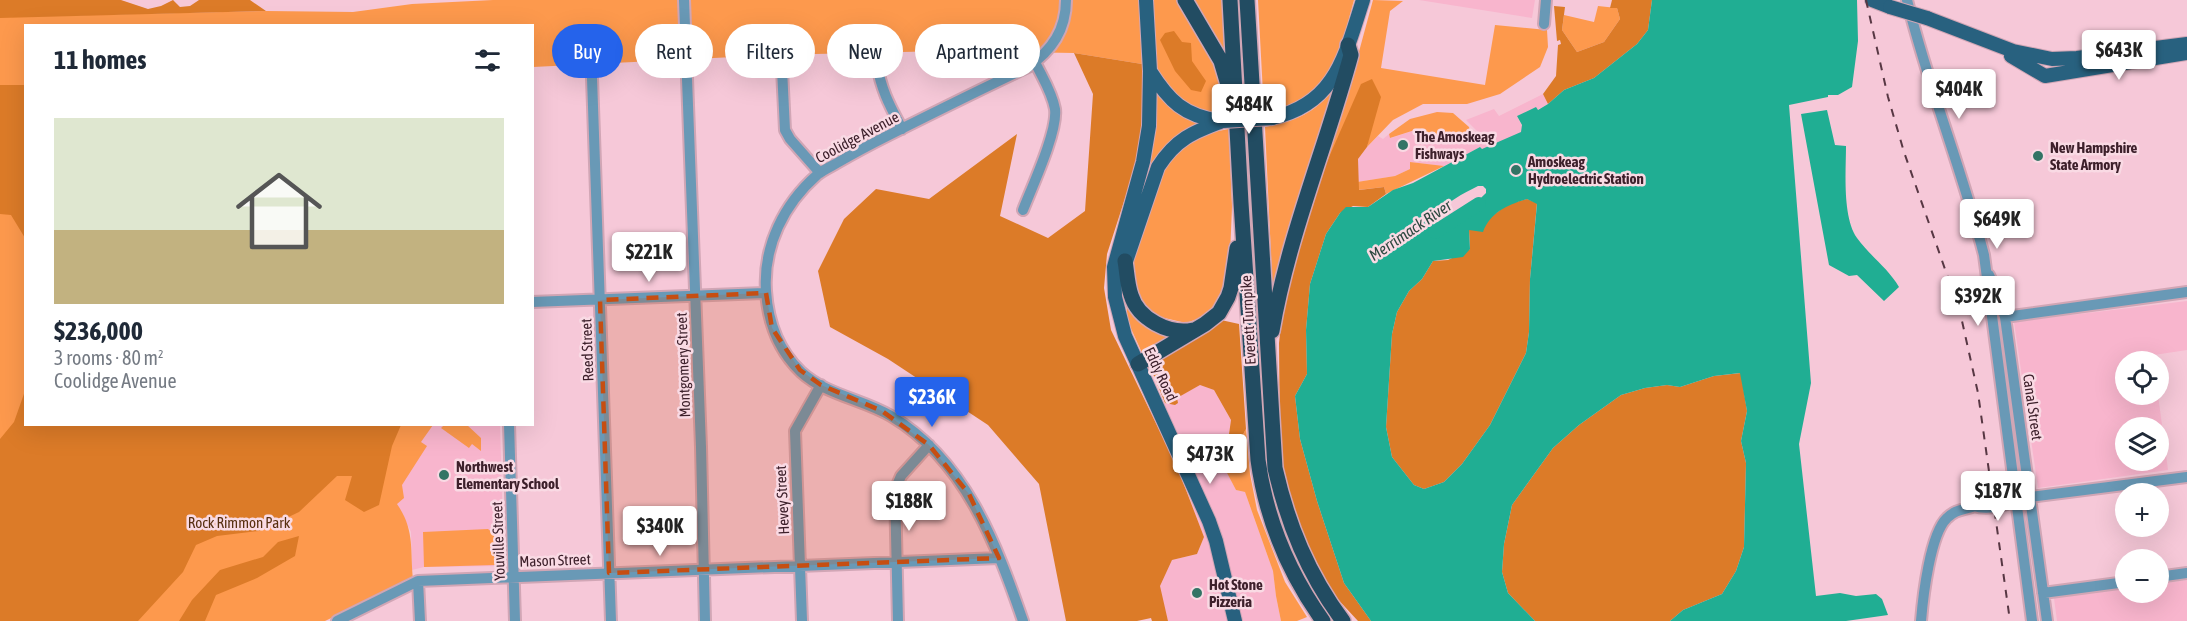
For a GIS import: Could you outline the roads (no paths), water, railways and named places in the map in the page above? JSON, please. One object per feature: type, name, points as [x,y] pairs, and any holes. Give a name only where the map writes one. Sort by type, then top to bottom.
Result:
[{"type":"highway","points":[[1185,0],[1221,61],[1237,129]]},
{"type":"highway","name":"Everett Turnpike","points":[[1230,0],[1254,424],[1260,477],[1268,512],[1284,555],[1300,587],[1323,621]]},
{"type":"highway","name":"Everett Turnpike","points":[[1247,0],[1273,450],[1283,503],[1302,555],[1314,579],[1343,621]]},
{"type":"highway","points":[[1268,358],[1280,286],[1351,55],[1348,45]]},
{"type":"highway","points":[[1138,364],[1213,319],[1228,297],[1237,252],[1241,203]]},
{"type":"highway","points":[[1125,261],[1131,296],[1141,311],[1162,327],[1180,331],[1196,329]]},
{"type":"main road","name":"Eddy Road","points":[[1146,0],[1150,71],[1149,126],[1143,162],[1114,267],[1113,281],[1125,336],[1209,521],[1235,621]]},
{"type":"main road","points":[[1150,71],[1165,93],[1178,106],[1202,118],[1223,121],[1272,118],[1298,110],[1314,101],[1336,74],[1363,0]]},
{"type":"main road","points":[[1872,0],[2026,55],[2059,59],[2187,44]]},
{"type":"main road","points":[[1986,41],[2045,76],[2187,53]]},
{"type":"main road","name":"Eddy Road","points":[[1118,310],[1119,286],[1125,261],[1158,167],[1167,152],[1180,140],[1223,121]]},
{"type":"street","name":"Montgomery Street","points":[[684,0],[701,447],[705,621]]},
{"type":"street","name":"Coolidge Avenue","points":[[1040,57],[1054,43],[1063,27],[1066,0]]},
{"type":"street","points":[[1544,24],[1546,0]]},
{"type":"street","name":"Canal Street","points":[[1907,0],[1919,47],[1971,202],[1987,272],[2032,621]]},
{"type":"street","points":[[1023,210],[1054,127],[1053,100],[1040,73]]},
{"type":"street","name":"Reed Street","points":[[592,78],[611,621]]},
{"type":"street","points":[[782,78],[785,130],[790,140],[820,172]]},
{"type":"street","points":[[879,78],[884,96],[902,129]]},
{"type":"street","name":"Coolidge Avenue","points":[[1003,78],[820,172],[794,200],[780,223],[768,258],[765,276],[769,319],[784,351],[800,370],[821,385],[882,411],[916,433],[954,471],[969,494],[999,558],[1023,621]]},
{"type":"street","name":"Canal Street","points":[[1987,272],[2001,300],[2005,316],[2047,621]]},
{"type":"street","points":[[534,302],[766,292]]},
{"type":"street","points":[[2005,316],[2187,292]]},
{"type":"street","name":"Hevey Street","points":[[802,621],[795,431],[821,385]]},
{"type":"street","name":"Youville Street","points":[[509,426],[515,621]]},
{"type":"street","points":[[897,621],[894,496],[896,484],[929,445]]},
{"type":"street","points":[[1922,621],[1933,550],[1942,523],[1953,512],[1973,506],[1985,509],[2007,506],[2016,500],[2030,497],[2187,477]]},
{"type":"street","name":"Mason Street","points":[[337,621],[418,581],[999,558]]},
{"type":"street","points":[[2169,575],[2187,573]]},
{"type":"street","points":[[418,581],[420,621]]},
{"type":"street","points":[[2043,593],[2115,583]]},
{"type":"water","points":[[1652,0],[1857,0],[1858,41],[1852,87],[1838,95],[1828,95],[1828,97],[1789,105],[1811,383],[1799,444],[1816,596],[1840,593],[1856,596],[1876,594],[1882,599],[1888,615],[1846,621],[1670,621],[1683,610],[1722,594],[1736,571],[1744,547],[1746,463],[1741,441],[1747,411],[1740,373],[1714,376],[1680,387],[1667,385],[1621,395],[1579,425],[1553,448],[1512,505],[1504,544],[1502,572],[1508,593],[1535,621],[1371,621],[1344,583],[1317,501],[1300,439],[1295,396],[1307,374],[1306,330],[1310,284],[1326,234],[1346,207],[1368,207],[1393,190],[1413,183],[1480,147],[1482,149],[1521,132],[1522,125],[1517,116],[1536,107],[1538,110],[1564,90],[1594,78],[1637,44],[1648,30]],"holes":[[[1478,186],[1483,186],[1486,193],[1476,203],[1450,222],[1437,224],[1435,217],[1444,207]],[[1527,199],[1537,204],[1526,353],[1490,425],[1462,464],[1444,482],[1424,489],[1414,485],[1392,457],[1386,427],[1392,334],[1397,312],[1409,291],[1422,279],[1433,261],[1463,257],[1470,249],[1469,230],[1483,232],[1490,220],[1500,211]]]},
{"type":"water","points":[[1827,110],[1835,145],[1846,146],[1846,193],[1852,229],[1899,287],[1884,301],[1857,275],[1849,276],[1829,265],[1801,114]]},
{"type":"waterway","name":"Merrimack River","points":[[1435,232],[1479,204]]},
{"type":"railway","points":[[1866,0],[1888,97],[1904,152],[1960,312],[1978,393],[2010,621]]},
{"type":"place","name":"The Amoskeag Fishways","points":[[1403,145]]},
{"type":"place","name":"New Hampshire State Armory","points":[[2038,156]]},
{"type":"place","name":"Amoskeag Hydroelectric Station","points":[[1516,170]]},
{"type":"place","name":"Northwest Elementary School","points":[[444,475]]},
{"type":"place","name":"Hot Stone Pizzeria","points":[[1197,593]]},
{"type":"park label","name":"Rock Rimmon Park","points":[[239,522]]}]
